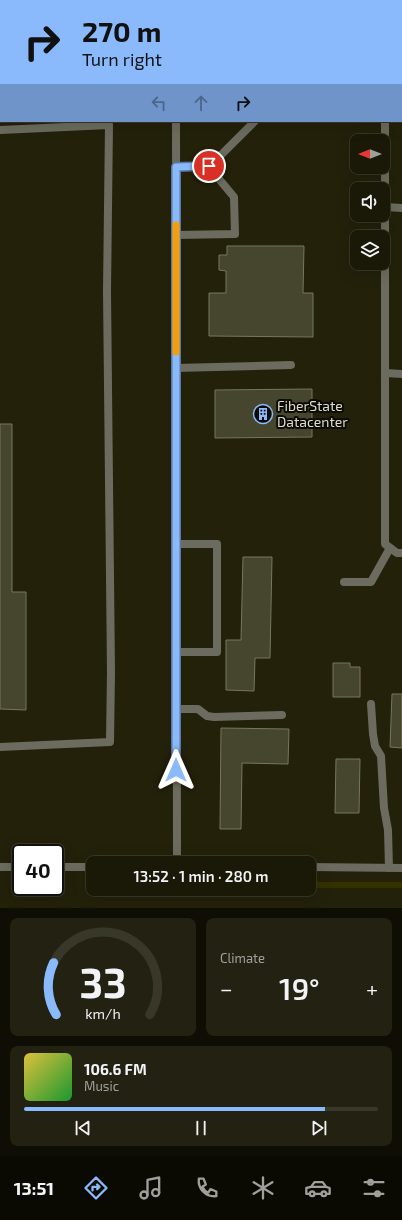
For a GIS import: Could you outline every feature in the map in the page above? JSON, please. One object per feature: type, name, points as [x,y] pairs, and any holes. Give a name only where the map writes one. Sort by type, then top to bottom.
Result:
[{"type":"street","points":[[176,122],[176,856]]},
{"type":"street","points":[[176,167],[209,166],[254,122]]},
{"type":"street","points":[[385,122],[385,182]]},
{"type":"street","points":[[0,130],[109,125],[107,298],[111,672],[110,742],[0,747]]},
{"type":"street","points":[[176,235],[235,234],[234,197],[209,166]]},
{"type":"street","points":[[390,208],[402,208]]},
{"type":"street","points":[[385,222],[385,544],[397,553],[402,553]]},
{"type":"street","points":[[176,368],[291,364]]},
{"type":"street","points":[[385,374],[402,374]]},
{"type":"street","points":[[176,544],[218,544],[217,652],[176,652]]},
{"type":"street","points":[[344,582],[371,582],[390,548]]},
{"type":"street","points":[[371,704],[375,746],[381,756],[384,808],[388,830],[389,868]]},
{"type":"street","points":[[176,709],[198,709],[207,716],[214,717],[282,716]]},
{"type":"street","points":[[0,867],[12,867]]},
{"type":"street","points":[[64,867],[86,867]]},
{"type":"street","points":[[316,867],[402,868]]},
{"type":"shaded area","points":[[316,882],[402,882],[402,888],[316,888]]},
{"type":"building","points":[[227,246],[304,246],[303,293],[313,293],[313,337],[209,336],[209,293],[226,293],[226,271],[219,270],[219,255],[227,255]]},
{"type":"building","name":"FiberState Datacenter","points":[[312,389],[312,437],[215,438],[215,390]]},
{"type":"building","points":[[0,424],[12,424],[12,592],[26,592],[26,710],[0,709]]},
{"type":"building","points":[[243,557],[272,557],[270,658],[255,658],[254,691],[226,690],[226,640],[241,640]]},
{"type":"building","points":[[333,663],[350,663],[350,667],[360,667],[360,697],[333,697]]},
{"type":"building","points":[[392,694],[402,694],[402,748],[390,747]]},
{"type":"building","points":[[221,728],[289,729],[288,764],[242,763],[241,829],[220,829]]},
{"type":"building","points":[[336,759],[360,759],[359,813],[335,813]]},
{"type":"slow traffic","points":[[176,225],[176,352]]},
{"type":"place","name":"FiberState Datacenter","points":[[263,414]]},
{"type":"route","points":[[176,770],[176,167],[209,166]]}]
